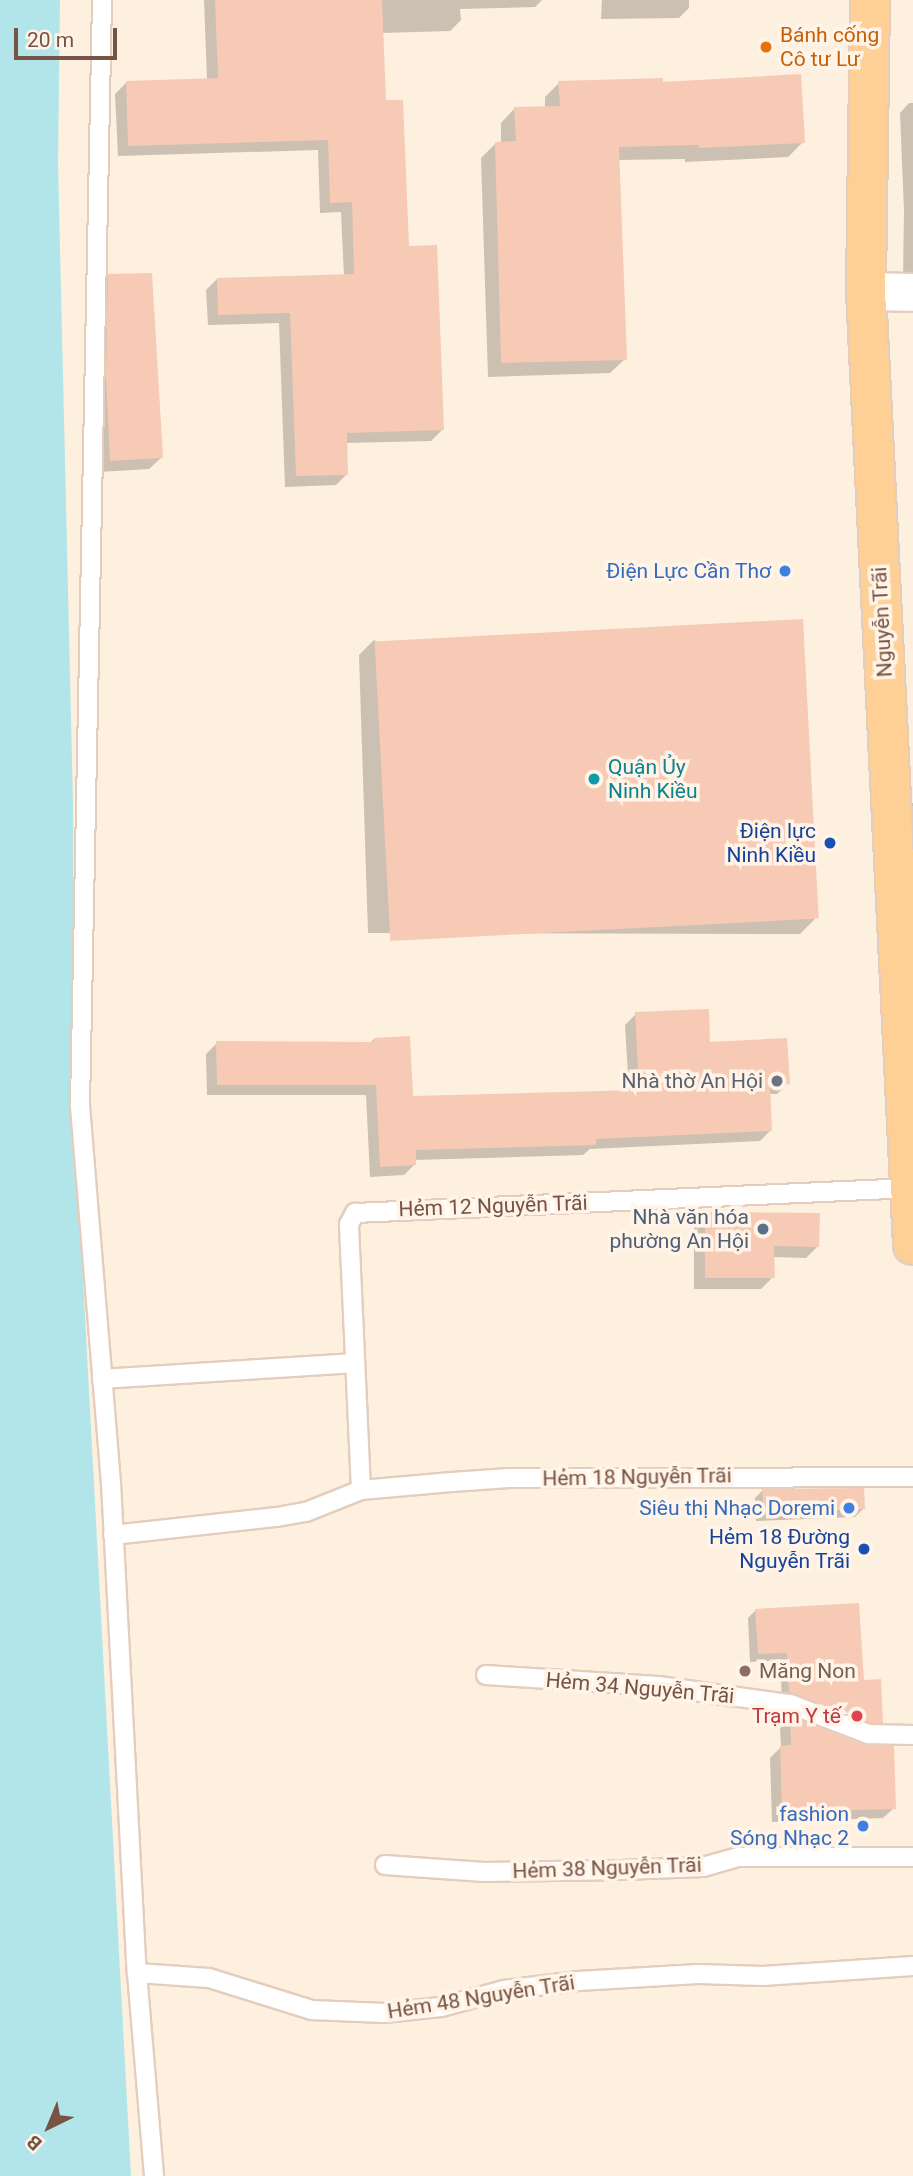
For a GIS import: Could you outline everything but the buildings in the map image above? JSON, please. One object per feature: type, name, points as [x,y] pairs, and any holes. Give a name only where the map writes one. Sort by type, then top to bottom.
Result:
[{"type":"main road","name":"Nguyễn Trãi","points":[[870,0],[866,291],[903,857],[913,1245]]},
{"type":"street","points":[[866,291],[913,292]]},
{"type":"lane","points":[[102,0],[80,1106],[113,1535],[137,1973],[154,2176]]},
{"type":"lane","name":"Hẻm 12 Nguyễn Trãi","points":[[361,1490],[349,1224],[355,1213],[911,1188]]},
{"type":"lane","points":[[102,1379],[354,1363]]},
{"type":"lane","name":"Hẻm 18 Nguyễn Trãi","points":[[113,1535],[306,1512],[361,1490],[509,1478],[913,1477]]},
{"type":"lane","name":"Hẻm 34 Nguyễn Trãi","points":[[486,1675],[658,1686],[790,1704],[868,1734],[913,1735]]},
{"type":"lane","name":"Hẻm 38 Nguyễn Trãi","points":[[385,1865],[484,1872],[621,1870],[703,1867],[740,1857],[913,1857]]},
{"type":"lane","name":"Hẻm 48 Nguyễn Trãi","points":[[137,1973],[209,1978],[312,2010],[384,2013],[441,2007],[504,1990],[578,1981],[698,1975],[763,1976],[913,1966]]},
{"type":"water","points":[[0,0],[60,0],[58,163],[73,803],[74,1111],[131,2176],[0,2176]]},
{"type":"place","name":"Bánh cống Cô tư Lư","points":[[766,47]]},
{"type":"place","name":"Điện Lực Cần Thơ","points":[[785,571]]},
{"type":"place","name":"Quận Ủy Ninh Kiều","points":[[594,779]]},
{"type":"place","name":"Điện lực Ninh Kiều","points":[[830,843]]},
{"type":"place","name":"Nhà thờ An Hội","points":[[777,1081]]},
{"type":"place","name":"Nhà văn hóa phường An Hội","points":[[763,1229]]},
{"type":"place","name":"Siêu thị Nhạc Doremi","points":[[849,1508]]},
{"type":"place","name":"Hẻm 18 Đường Nguyễn Trãi","points":[[864,1549]]},
{"type":"place","name":"Măng Non","points":[[745,1671]]},
{"type":"place","name":"Trạm Y tế","points":[[857,1716]]},
{"type":"place","name":"fashion Sóng Nhạc 2","points":[[863,1826]]}]
